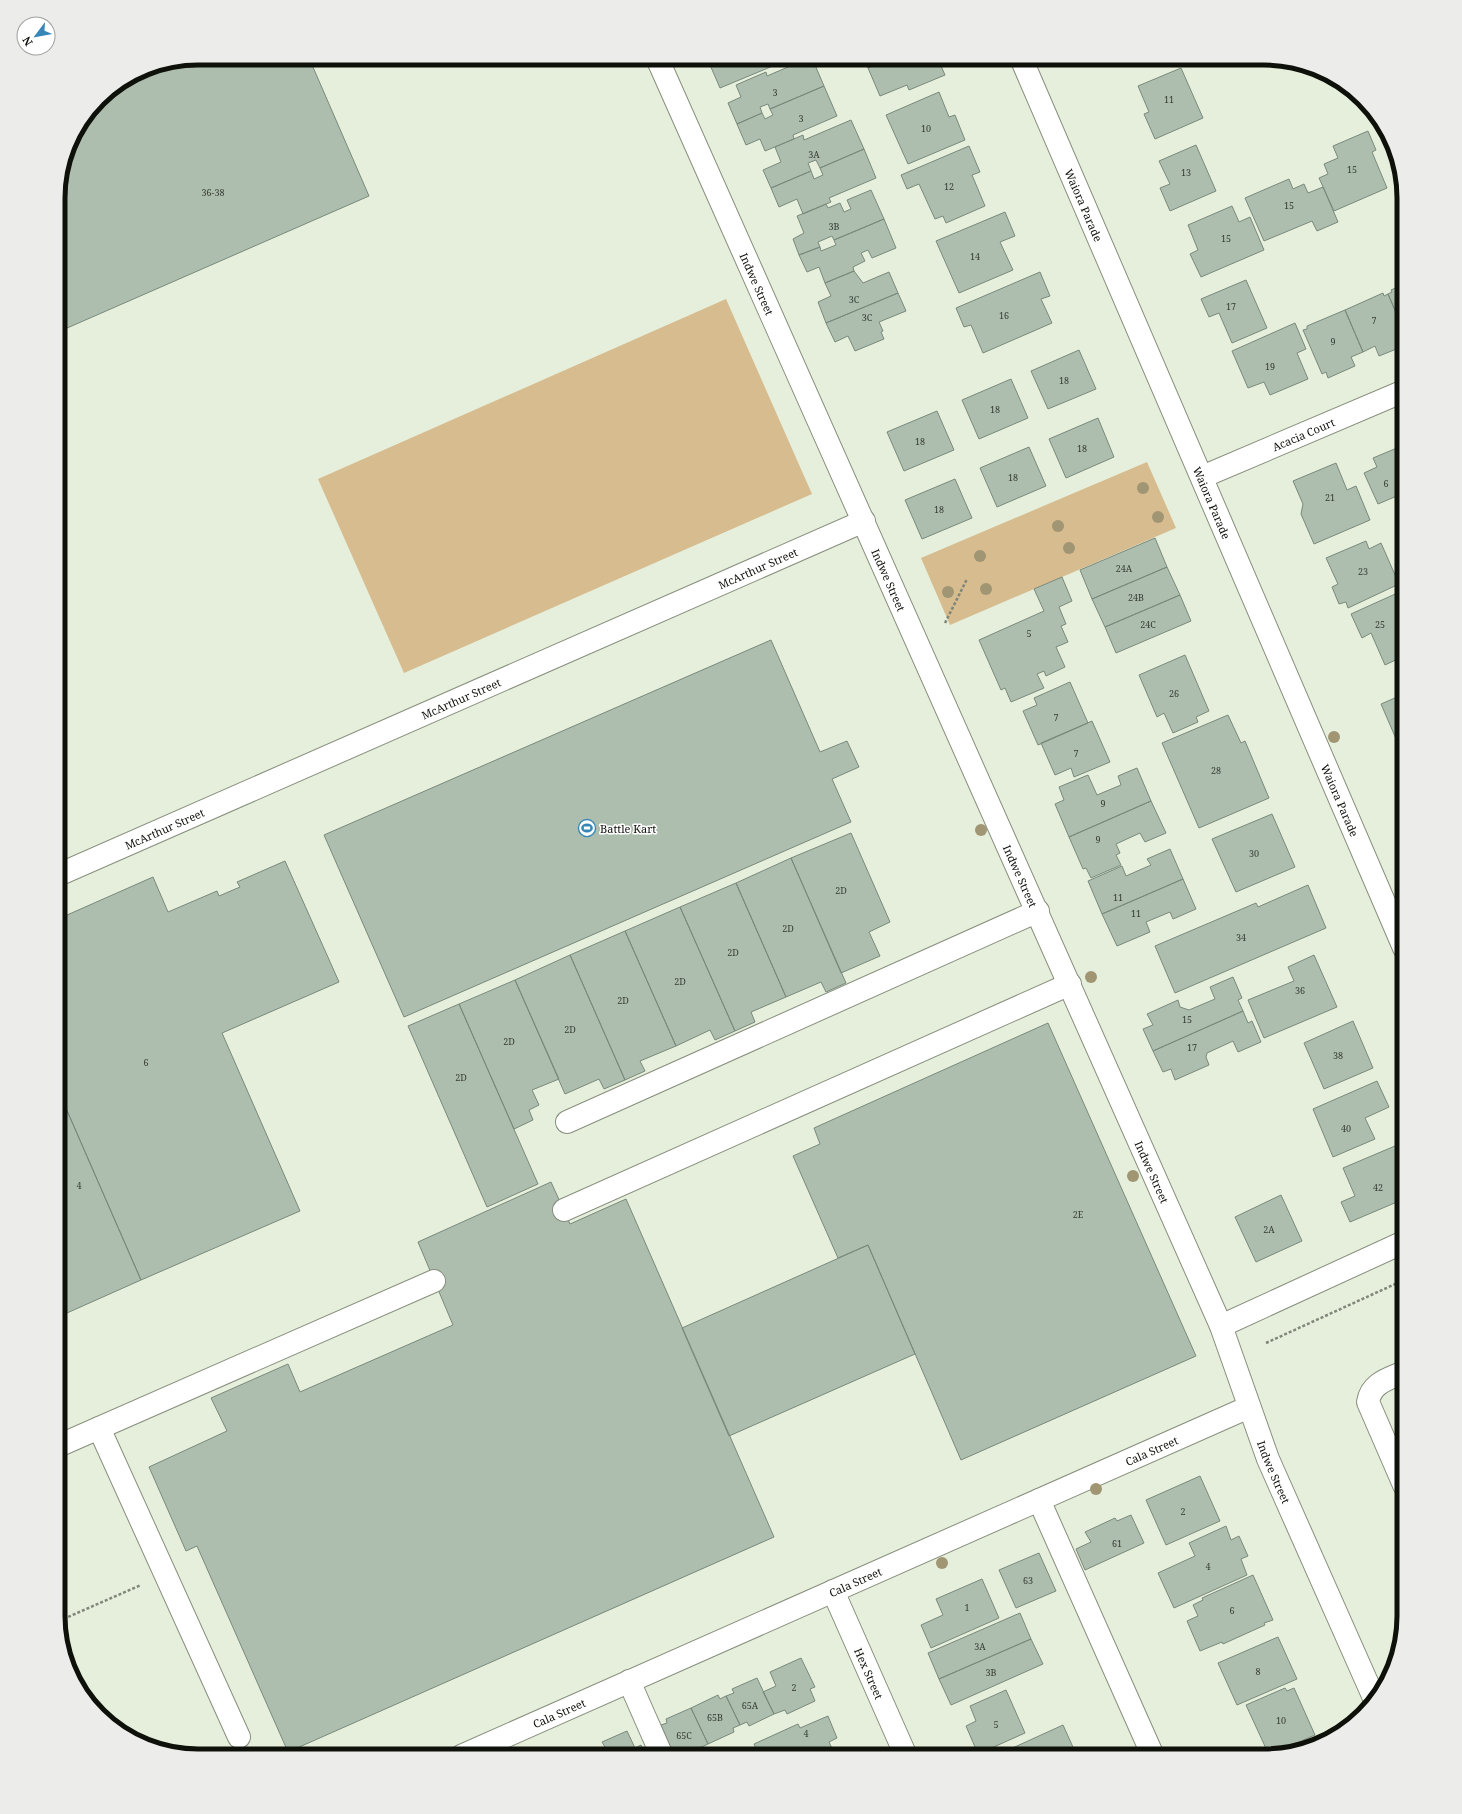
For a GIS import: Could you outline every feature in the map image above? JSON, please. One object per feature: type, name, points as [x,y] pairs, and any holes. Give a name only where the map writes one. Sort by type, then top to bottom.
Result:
[{"type":"street","name":"Indwe Street","points":[[660,65],[1038,911],[1221,1326],[1268,1459],[1372,1694]]},
{"type":"street","name":"Waiora Parade","points":[[1024,65],[1397,932]]},
{"type":"street","name":"Acacia Court","points":[[1202,477],[1397,394]]},
{"type":"street","name":"McArthur Street","points":[[65,872],[864,521]]},
{"type":"street","points":[[567,1122],[1038,911]]},
{"type":"street","points":[[564,1210],[1070,984]]},
{"type":"street","points":[[1221,1326],[1397,1245]]},
{"type":"street","points":[[65,1443],[434,1281]]},
{"type":"street","points":[[1397,1376],[1374,1388],[1369,1395],[1368,1402],[1397,1469]]},
{"type":"street","name":"Cala Street","points":[[477,1749],[1249,1407]]},
{"type":"street","points":[[99,1428],[239,1737]]},
{"type":"street","points":[[1039,1500],[1150,1749]]},
{"type":"street","name":"Hex Street","points":[[833,1591],[903,1749]]},
{"type":"street","points":[[629,1681],[659,1749]]},
{"type":"path","points":[[945,623],[967,579]]},
{"type":"path","points":[[1266,1343],[1397,1283]]},
{"type":"path","points":[[65,1618],[166,1574]]},
{"type":"shaded area","points":[[726,299],[812,494],[404,673],[318,479]]},
{"type":"shaded area","points":[[1147,462],[1176,528],[950,625],[921,558]]},
{"type":"building","points":[[189,65],[312,65],[369,196],[65,329],[65,189],[75,147],[98,110],[110,98],[124,87],[155,72]]},
{"type":"building","points":[[710,65],[775,65],[720,88]]},
{"type":"building","points":[[793,65],[815,65],[824,86],[770,109],[768,104],[760,107],[762,113],[737,124],[728,103],[741,97],[736,85],[766,72],[767,76]]},
{"type":"building","points":[[866,65],[875,65],[868,68]]},
{"type":"building","points":[[875,65],[941,65],[945,75],[909,90],[907,85],[880,96],[868,68]]},
{"type":"building","points":[[1181,68],[1203,118],[1155,139],[1144,114],[1149,112],[1138,86]]},
{"type":"building","points":[[824,86],[837,116],[793,135],[794,139],[765,151],[760,139],[746,145],[737,124],[762,113],[765,119],[773,115],[770,109]]},
{"type":"building","points":[[939,92],[949,117],[955,115],[965,140],[908,164],[886,115]]},
{"type":"building","points":[[851,120],[864,149],[820,168],[816,160],[808,163],[811,171],[771,188],[763,170],[781,162],[775,147],[803,135],[804,140]]},
{"type":"building","points":[[1368,131],[1376,150],[1372,152],[1387,188],[1334,211],[1319,178],[1328,174],[1324,164],[1338,158],[1333,146]]},
{"type":"building","points":[[1196,145],[1216,191],[1170,211],[1160,188],[1170,184],[1159,161]]},
{"type":"building","points":[[969,146],[980,172],[972,175],[985,206],[946,223],[943,216],[935,219],[919,184],[907,189],[901,175]]},
{"type":"building","points":[[864,149],[876,178],[829,198],[831,202],[803,214],[797,199],[779,207],[771,188],[811,171],[814,179],[823,175],[820,168]]},
{"type":"building","points":[[1289,179],[1293,189],[1304,184],[1308,193],[1323,187],[1338,222],[1317,231],[1312,221],[1264,241],[1245,198]]},
{"type":"building","points":[[871,190],[884,219],[834,240],[832,236],[818,242],[820,247],[799,255],[793,239],[804,233],[797,216],[826,204],[828,208],[840,203],[844,212],[851,209],[847,200]]},
{"type":"building","points":[[1232,206],[1239,222],[1250,217],[1264,250],[1201,277],[1190,254],[1198,250],[1188,225]]},
{"type":"building","points":[[1005,212],[1015,236],[1000,242],[1013,270],[959,293],[936,241]]},
{"type":"building","points":[[884,219],[896,248],[872,258],[868,250],[861,253],[865,261],[853,267],[854,271],[825,283],[819,267],[807,272],[799,255],[820,247],[821,251],[836,245],[834,240]]},
{"type":"building","points":[[854,271],[863,283],[889,272],[898,293],[826,323],[818,302],[831,296],[825,283]]},
{"type":"building","points":[[1040,272],[1050,296],[1041,299],[1052,323],[983,353],[971,325],[964,327],[956,308]]},
{"type":"building","points":[[1246,280],[1267,328],[1232,343],[1219,313],[1209,317],[1201,299]]},
{"type":"building","points":[[1397,287],[1397,315],[1388,294],[1392,292],[1391,290]]},
{"type":"building","points":[[898,293],[906,311],[879,322],[883,331],[881,332],[884,339],[855,351],[848,336],[835,342],[826,323]]},
{"type":"building","points":[[1383,293],[1384,296],[1388,294],[1397,315],[1397,349],[1379,356],[1375,346],[1363,352],[1345,310]]},
{"type":"building","points":[[1345,310],[1363,352],[1351,357],[1355,366],[1328,378],[1326,372],[1322,374],[1303,330],[1307,329],[1307,326]]},
{"type":"building","points":[[1295,323],[1306,349],[1297,353],[1308,379],[1270,395],[1264,382],[1248,388],[1232,351]]},
{"type":"building","points":[[1079,350],[1096,389],[1048,409],[1031,371]]},
{"type":"building","points":[[1011,379],[1028,418],[979,439],[962,400]]},
{"type":"building","points":[[937,411],[954,450],[904,471],[887,432]]},
{"type":"building","points":[[1098,418],[1114,457],[1066,478],[1049,439]]},
{"type":"building","points":[[1029,447],[1046,486],[997,507],[980,468]]},
{"type":"building","points":[[1397,448],[1397,496],[1378,504],[1364,473],[1377,467],[1373,458]]},
{"type":"building","points":[[1336,463],[1347,490],[1356,486],[1370,520],[1314,544],[1301,514],[1303,504],[1293,481]]},
{"type":"building","points":[[955,479],[972,518],[922,539],[905,500]]},
{"type":"building","points":[[1155,538],[1167,567],[1092,599],[1080,570]]},
{"type":"building","points":[[1366,541],[1369,549],[1381,543],[1397,579],[1397,585],[1348,608],[1346,602],[1339,604],[1332,587],[1338,584],[1326,558]]},
{"type":"building","points":[[1167,567],[1180,595],[1105,627],[1092,599]]},
{"type":"building","points":[[1062,577],[1072,601],[1059,607],[1066,624],[1061,626],[1068,642],[1056,647],[1065,667],[1046,676],[1044,671],[1037,674],[1044,688],[1011,702],[1005,688],[1001,690],[979,640],[1044,611],[1034,589]]},
{"type":"building","points":[[1397,593],[1397,659],[1385,665],[1371,633],[1362,638],[1351,614]]},
{"type":"building","points":[[1180,595],[1191,621],[1116,653],[1105,627]]},
{"type":"building","name":"Battle Kart","points":[[771,640],[820,752],[847,741],[859,767],[832,779],[851,822],[404,1017],[324,835]]},
{"type":"building","points":[[1185,655],[1209,711],[1196,717],[1198,722],[1173,733],[1164,713],[1157,717],[1139,675]]},
{"type":"building","points":[[1070,682],[1088,723],[1038,745],[1023,711],[1037,705],[1034,698]]},
{"type":"building","points":[[1397,697],[1397,741],[1381,704]]},
{"type":"building","points":[[1228,715],[1241,743],[1245,741],[1269,798],[1199,828],[1162,743]]},
{"type":"building","points":[[1092,721],[1110,762],[1074,777],[1071,768],[1055,775],[1041,743]]},
{"type":"building","points":[[1137,768],[1151,801],[1069,837],[1055,804],[1064,800],[1059,787],[1088,775],[1097,795],[1121,785],[1118,776]]},
{"type":"building","points":[[1151,801],[1166,833],[1145,842],[1140,833],[1116,844],[1120,853],[1116,855],[1121,865],[1091,878],[1086,868],[1083,869],[1069,837]]},
{"type":"building","points":[[1272,814],[1295,867],[1236,892],[1212,839]]},
{"type":"building","points":[[851,833],[890,922],[869,932],[880,956],[841,973],[791,858]]},
{"type":"building","points":[[1170,849],[1183,879],[1102,914],[1088,881],[1122,866],[1126,876],[1151,865],[1147,859]]},
{"type":"building","points":[[791,858],[846,983],[826,992],[821,982],[786,997],[736,883]]},
{"type":"building","points":[[285,861],[339,982],[222,1033],[300,1211],[141,1280],[65,1106],[65,916],[153,877],[168,912],[217,891],[219,896],[240,887],[237,882]]},
{"type":"building","points":[[1183,879],[1196,909],[1173,919],[1170,912],[1146,922],[1150,932],[1117,946],[1102,914]]},
{"type":"building","points":[[736,883],[786,997],[751,1012],[755,1022],[735,1031],[680,907]]},
{"type":"building","points":[[1308,885],[1326,928],[1175,993],[1155,946],[1256,903],[1258,907]]},
{"type":"building","points":[[680,907],[735,1031],[715,1040],[710,1030],[676,1046],[625,931]]},
{"type":"building","points":[[625,931],[676,1046],[640,1061],[645,1071],[625,1080],[570,955]]},
{"type":"building","points":[[570,955],[625,1080],[604,1089],[599,1079],[565,1094],[515,980]]},
{"type":"building","points":[[1314,955],[1337,1007],[1264,1038],[1248,1000],[1294,981],[1288,967]]},
{"type":"building","points":[[1233,977],[1242,998],[1238,1000],[1243,1011],[1153,1051],[1143,1029],[1153,1025],[1147,1014],[1178,1000],[1180,1007],[1189,1010],[1215,999],[1210,987]]},
{"type":"building","points":[[515,980],[559,1079],[532,1090],[539,1105],[529,1110],[533,1120],[514,1129],[459,1004]]},
{"type":"building","points":[[459,1004],[538,1184],[487,1207],[408,1026]]},
{"type":"building","points":[[1243,1011],[1248,1023],[1252,1021],[1261,1042],[1238,1052],[1233,1041],[1207,1053],[1206,1057],[1209,1065],[1175,1080],[1171,1069],[1163,1072],[1153,1051]]},
{"type":"building","points":[[1353,1021],[1373,1068],[1324,1089],[1304,1043]]},
{"type":"building","points":[[1048,1023],[1196,1356],[961,1460],[868,1245],[838,1258],[793,1156],[820,1144],[814,1128]]},
{"type":"building","points":[[1377,1081],[1389,1107],[1365,1118],[1375,1139],[1333,1157],[1313,1109]]},
{"type":"building","points":[[65,1106],[141,1280],[65,1314]]},
{"type":"building","points":[[1397,1145],[1397,1202],[1350,1222],[1341,1202],[1355,1196],[1343,1168]]},
{"type":"building","points":[[551,1182],[570,1224],[626,1199],[774,1537],[295,1749],[287,1749],[197,1546],[186,1551],[149,1467],[227,1431],[211,1398],[288,1364],[300,1392],[453,1325],[418,1242]]},
{"type":"building","points":[[1281,1195],[1302,1241],[1256,1262],[1235,1217]]},
{"type":"building","points":[[868,1245],[915,1354],[729,1436],[682,1328]]},
{"type":"building","points":[[1200,1476],[1220,1521],[1166,1545],[1146,1500]]},
{"type":"building","points":[[1131,1515],[1144,1543],[1085,1570],[1076,1549],[1091,1542],[1085,1532],[1115,1518],[1117,1521]]},
{"type":"building","points":[[1226,1526],[1231,1540],[1239,1536],[1248,1556],[1241,1559],[1247,1575],[1174,1608],[1158,1573],[1195,1556],[1189,1543]]},
{"type":"building","points":[[1039,1553],[1056,1591],[1016,1608],[999,1570]]},
{"type":"building","points":[[1253,1575],[1273,1620],[1223,1644],[1222,1642],[1200,1651],[1187,1621],[1198,1616],[1193,1605],[1203,1600],[1202,1598]]},
{"type":"building","points":[[982,1579],[999,1618],[931,1648],[921,1625],[943,1615],[936,1599]]},
{"type":"building","points":[[1020,1613],[1031,1639],[939,1679],[928,1653]]},
{"type":"building","points":[[1278,1637],[1297,1679],[1237,1705],[1218,1663]]},
{"type":"building","points":[[1031,1639],[1043,1664],[951,1705],[939,1679]]},
{"type":"building","points":[[801,1658],[815,1687],[810,1689],[815,1701],[787,1714],[785,1710],[774,1714],[763,1692],[776,1686],[770,1672]]},
{"type":"building","points":[[757,1678],[774,1714],[749,1726],[747,1722],[740,1725],[726,1696],[734,1693],[732,1689]]},
{"type":"building","points":[[1285,1688],[1287,1691],[1294,1688],[1315,1735],[1290,1746],[1266,1749],[1246,1705]]},
{"type":"building","points":[[1006,1690],[1025,1733],[989,1749],[976,1749],[966,1726],[976,1721],[970,1706]]},
{"type":"building","points":[[718,1695],[720,1699],[726,1696],[740,1725],[733,1728],[734,1732],[708,1744],[691,1708]]},
{"type":"building","points":[[691,1708],[708,1744],[697,1749],[671,1749],[661,1725],[667,1723],[666,1719]]},
{"type":"building","points":[[828,1716],[837,1738],[829,1742],[832,1749],[756,1749],[754,1744],[798,1724],[800,1728]]},
{"type":"building","points":[[1063,1725],[1074,1749],[1010,1749]]},
{"type":"building","points":[[627,1731],[635,1748],[641,1745],[643,1749],[600,1749],[605,1747],[602,1742]]},
{"type":"place","name":"Battle Kart","points":[[587,828]]}]
